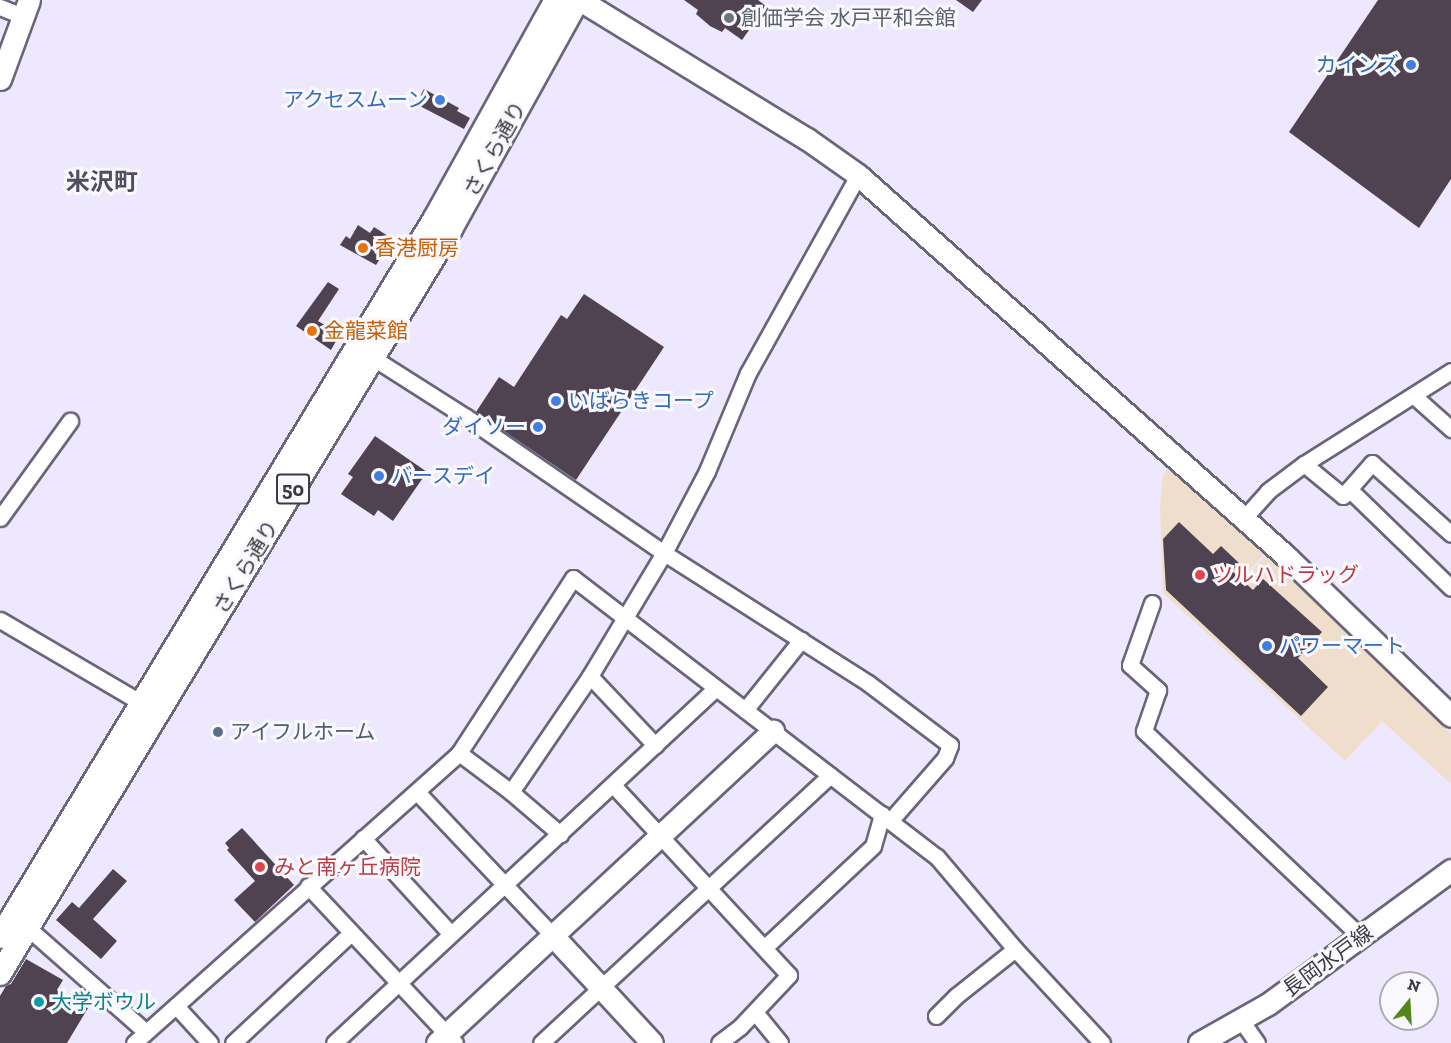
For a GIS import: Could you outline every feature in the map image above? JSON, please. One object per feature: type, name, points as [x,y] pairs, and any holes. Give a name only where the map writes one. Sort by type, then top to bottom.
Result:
[{"type":"main road","name":"さくら通り","points":[[0,937],[149,708],[364,352],[435,218],[556,0]]},
{"type":"main road","name":"さくら通り","points":[[364,352],[451,229],[579,0]]},
{"type":"main road","name":"さくら通り","points":[[0,974],[28,928],[149,708]]},
{"type":"street","points":[[579,0],[807,139],[858,175],[1244,518],[1451,716]]},
{"type":"street","points":[[0,7],[26,8],[0,79]]},
{"type":"street","points":[[511,792],[590,676],[664,553],[707,471],[748,373],[858,175]]},
{"type":"street","points":[[364,352],[664,553],[868,683],[950,745],[945,758],[887,817],[873,846],[764,948]]},
{"type":"street","points":[[1244,518],[1268,491],[1304,464],[1451,371]]},
{"type":"street","points":[[1414,396],[1451,429]]},
{"type":"street","points":[[0,518],[70,421]]},
{"type":"street","points":[[1304,464],[1343,496],[1372,463],[1451,534]]},
{"type":"street","points":[[1349,489],[1451,588]]},
{"type":"street","points":[[134,1043],[459,753],[573,578],[937,857],[1015,949],[1102,1043]]},
{"type":"street","points":[[1152,603],[1130,665],[1158,690],[1144,731],[1361,937]]},
{"type":"street","points":[[0,620],[149,708]]},
{"type":"street","points":[[745,710],[801,640]]},
{"type":"street","points":[[590,676],[655,745]]},
{"type":"street","points":[[334,1043],[716,688]]},
{"type":"street","points":[[308,886],[399,983],[446,1040],[772,731]]},
{"type":"street","points":[[459,753],[511,792],[560,834]]},
{"type":"street","points":[[542,1043],[830,775]]},
{"type":"street","points":[[614,785],[789,975],[755,1012],[719,1043]]},
{"type":"street","points":[[417,792],[602,987],[644,1040]]},
{"type":"street","points":[[363,838],[451,934]]},
{"type":"street","name":"長岡水戸線","points":[[1198,1043],[1241,1020],[1361,937],[1451,870]]},
{"type":"street","points":[[28,928],[146,1032]]},
{"type":"street","points":[[233,1043],[351,933]]},
{"type":"street","points":[[936,1016],[956,996],[1015,949]]},
{"type":"street","points":[[176,1006],[210,1043]]},
{"type":"street","points":[[755,1012],[780,1043]]},
{"type":"street","points":[[1241,1020],[1257,1043]]},
{"type":"shaded area","points":[[1169,466],[1267,551],[1209,615],[1268,553],[1451,734],[1451,784],[1382,721],[1345,761],[1163,593],[1160,506],[1163,475]]},
{"type":"building","name":"創価学会 水戸平和会館","points":[[684,0],[758,0],[766,6],[742,40],[725,28],[722,32],[710,26],[696,14],[698,10]]},
{"type":"building","points":[[956,0],[982,0],[973,12]]},
{"type":"building","points":[[1378,0],[1451,0],[1451,179],[1419,228],[1289,132]]},
{"type":"building","points":[[424,89],[459,108],[457,111],[470,118],[464,129],[416,104]]},
{"type":"building","points":[[358,225],[370,233],[374,227],[388,236],[384,242],[389,245],[376,265],[340,245],[346,236],[350,239]]},
{"type":"building","points":[[328,282],[339,289],[318,321],[340,334],[331,350],[296,326]]},
{"type":"building","name":"いばらきコープ","points":[[584,294],[664,347],[576,480],[476,412],[499,377],[514,387],[561,315],[567,319]]},
{"type":"building","points":[[375,436],[427,472],[393,521],[378,510],[374,516],[341,494],[353,477],[348,474]]},
{"type":"building","points":[[1179,522],[1213,554],[1221,546],[1239,563],[1232,571],[1253,590],[1263,579],[1322,632],[1298,658],[1328,687],[1301,716],[1166,590],[1163,539]]},
{"type":"building","name":"みと南ヶ丘病院","points":[[242,828],[294,885],[255,922],[234,900],[255,881],[227,850],[229,848],[225,843]]},
{"type":"building","points":[[113,869],[127,881],[93,919],[117,941],[101,959],[56,920],[72,902],[79,908]]},
{"type":"building","name":"大学ボウル","points":[[26,959],[63,980],[57,990],[88,1008],[67,1043],[0,1043],[0,996],[6,986],[11,984]]},
{"type":"place","name":"創価学会 水戸平和会館","points":[[729,18]]},
{"type":"place","name":"カインズ","points":[[1411,65]]},
{"type":"place","name":"アクセスムーン","points":[[440,100]]},
{"type":"place","name":"香港厨房","points":[[363,248]]},
{"type":"place","name":"金龍菜館","points":[[312,331]]},
{"type":"place","name":"いばらきコープ","points":[[556,401]]},
{"type":"place","name":"ダイソー","points":[[538,427]]},
{"type":"place","name":"バースデイ","points":[[379,476]]},
{"type":"place","name":"ツルハドラッグ","points":[[1200,575]]},
{"type":"place","name":"パワーマート","points":[[1267,646]]},
{"type":"place","name":"アイフルホーム","points":[[218,732]]},
{"type":"place","name":"みと南ヶ丘病院","points":[[260,867]]},
{"type":"place","name":"大学ボウル","points":[[39,1002]]},
{"type":"district","name":"米沢町","points":[[102,182]]}]
